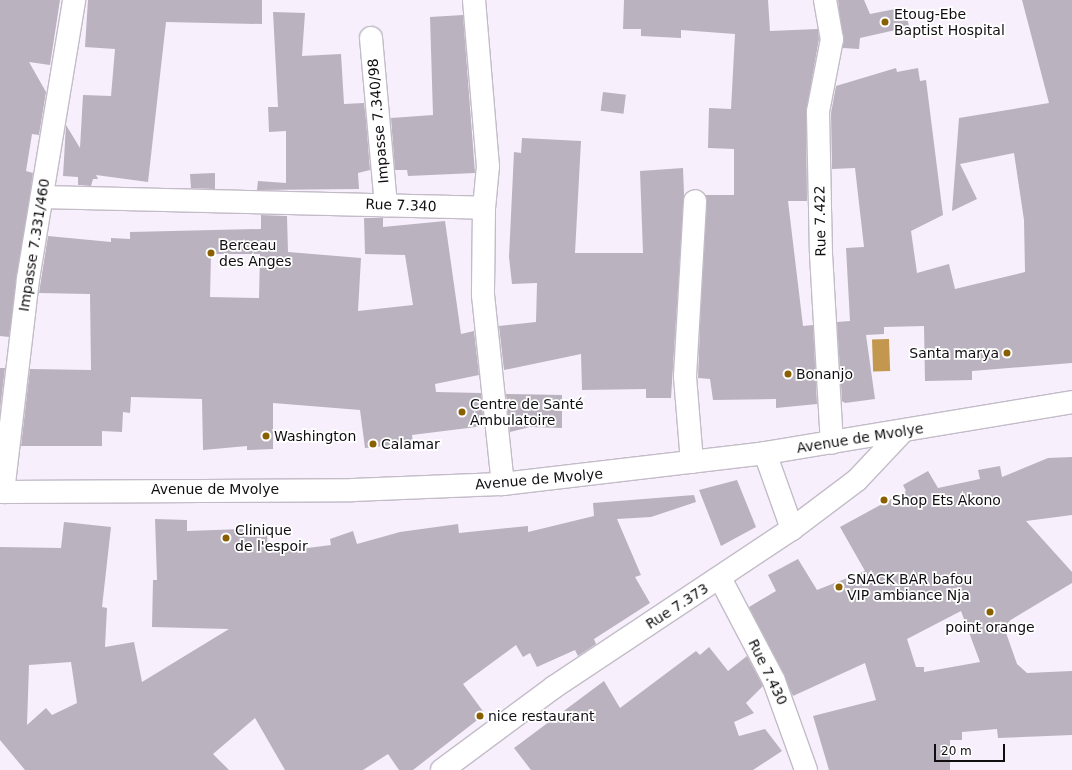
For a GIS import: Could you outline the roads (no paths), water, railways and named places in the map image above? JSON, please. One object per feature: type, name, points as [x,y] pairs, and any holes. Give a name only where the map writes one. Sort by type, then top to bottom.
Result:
[{"type":"street","name":"Impasse 7.331/460","points":[[2,492],[18,349],[74,0]]},
{"type":"street","points":[[474,0],[488,166],[484,208],[483,295],[503,484]]},
{"type":"street","name":"Rue 7.422","points":[[825,0],[832,39],[819,103],[819,136],[821,254],[832,443]]},
{"type":"street","name":"Impasse 7.340/98","points":[[371,38],[386,205]]},
{"type":"street","name":"Rue 7.340","points":[[42,197],[484,208]]},
{"type":"street","points":[[692,462],[685,376],[695,201]]},
{"type":"street","name":"Avenue de Mvolye","points":[[2,492],[162,488],[353,490],[503,484],[765,453],[1072,402]]},
{"type":"street","name":"Rue 7.373","points":[[442,770],[554,687],[792,529],[857,480],[904,431]]},
{"type":"street","points":[[765,453],[792,529]]},
{"type":"street","name":"Rue 7.430","points":[[720,578],[774,681],[805,770]]},
{"type":"place","name":"Etoug-Ebe Baptist Hospital","points":[[885,22]]},
{"type":"place","name":"Berceau des Anges","points":[[211,253]]},
{"type":"place","name":"Santa marya","points":[[1007,353]]},
{"type":"place","name":"Bonanjo","points":[[788,374]]},
{"type":"place","name":"Centre de Santé Ambulatoire","points":[[462,412]]},
{"type":"place","name":"Washington","points":[[266,436]]},
{"type":"place","name":"Calamar","points":[[373,444]]},
{"type":"place","name":"Shop Ets Akono","points":[[884,500]]},
{"type":"place","name":"Clinique de l'espoir","points":[[226,538]]},
{"type":"place","name":"SNACK BAR bafou VIP ambiance Nja","points":[[839,587]]},
{"type":"place","name":"point orange","points":[[990,612]]},
{"type":"place","name":"nice restaurant","points":[[480,716]]}]
